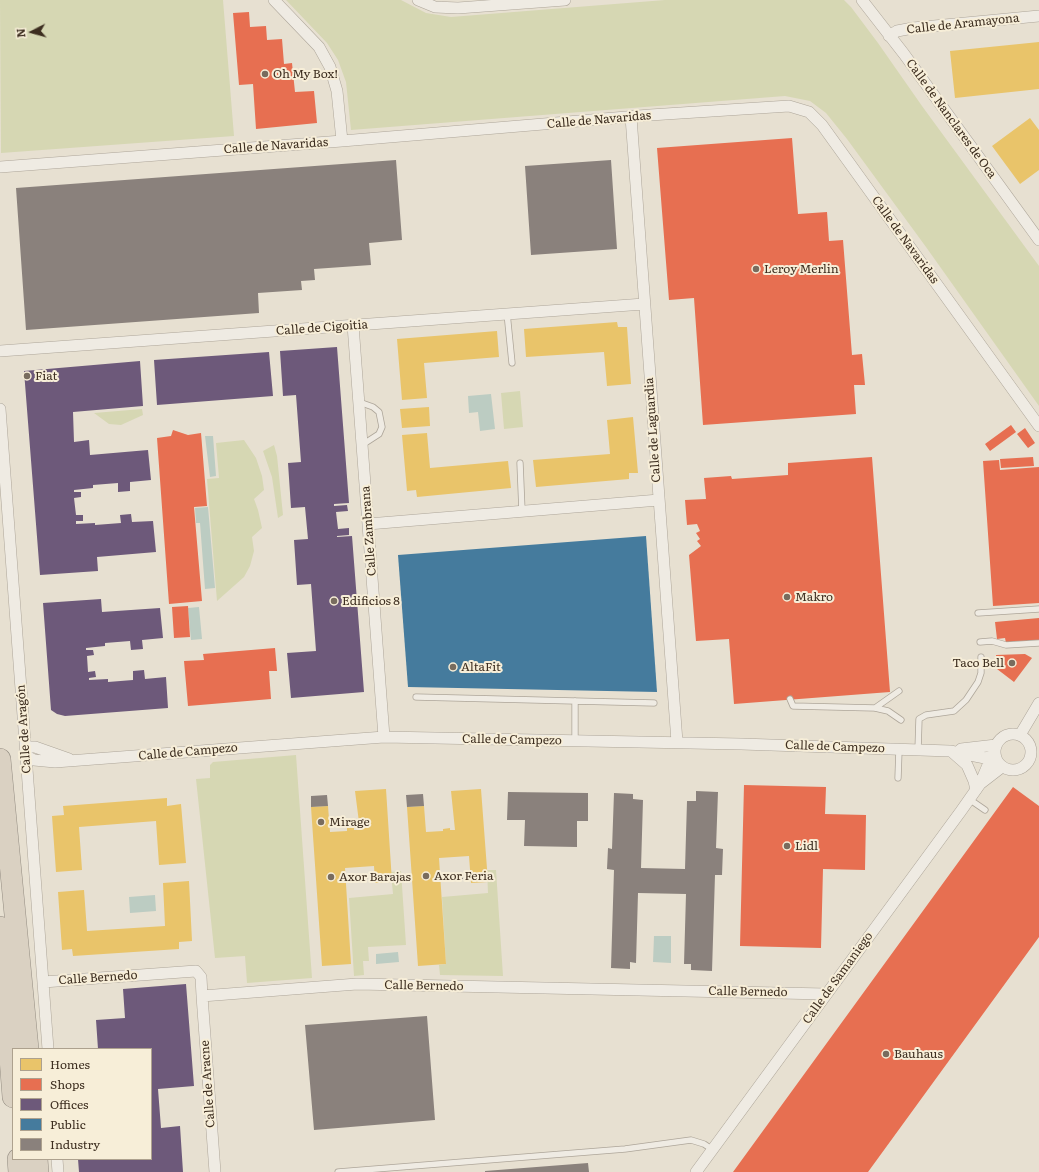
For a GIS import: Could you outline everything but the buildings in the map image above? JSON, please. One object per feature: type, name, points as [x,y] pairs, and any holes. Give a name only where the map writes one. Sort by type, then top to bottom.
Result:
[{"type":"highway","points":[[0,759],[18,1048]]},
{"type":"highway","points":[[0,927],[18,1048]]},
{"type":"highway","points":[[0,981],[18,1048]]},
{"type":"highway","points":[[18,1160],[19,1172]]},
{"type":"highway","points":[[37,1160],[38,1172]]},
{"type":"street","points":[[274,0],[319,47],[330,67],[337,91],[342,142]]},
{"type":"street","points":[[418,0],[435,7],[458,8],[485,3],[565,0]]},
{"type":"street","name":"Calle de Nanclares de Oca","points":[[862,0],[904,54],[1039,240]]},
{"type":"street","name":"Calle de Aramayona","points":[[889,36],[897,31],[913,28],[1039,16]]},
{"type":"street","name":"Calle de Navaridas","points":[[0,167],[342,142],[631,117],[789,106],[809,112],[822,125],[1039,426]]},
{"type":"street","name":"Calle de Laguardia","points":[[631,117],[677,742]]},
{"type":"street","name":"Calle de Cigoitia","points":[[0,351],[644,304]]},
{"type":"street","name":"Calle Zambrana","points":[[353,325],[384,738]]},
{"type":"street","name":"Calle de Aragón","points":[[0,409],[48,1048]]},
{"type":"street","points":[[368,524],[659,500]]},
{"type":"street","points":[[1020,735],[1039,703]]},
{"type":"street","points":[[1011,733],[1020,735],[1029,743],[1035,753],[1023,768],[1008,770],[1002,767],[995,753],[1004,735],[1011,733]]},
{"type":"street","name":"Calle de Campezo","points":[[26,754],[34,760],[74,761],[384,738],[677,742],[995,753]]},
{"type":"street","points":[[950,751],[967,765],[974,781],[975,791]]},
{"type":"street","name":"Calle de Samaniego","points":[[696,1172],[975,791],[995,753]]},
{"type":"street","name":"Calle de Samaniego","points":[[975,791],[1002,767]]},
{"type":"street","name":"Calle Bernedo","points":[[43,982],[196,971],[201,977],[202,996],[357,984],[826,994]]},
{"type":"street","name":"Calle de Aracne","points":[[202,996],[214,1172]]},
{"type":"street","points":[[57,1160],[58,1172]]},
{"type":"lane","points":[[507,313],[512,363]]},
{"type":"lane","points":[[359,402],[373,407],[379,412],[382,427],[379,434],[362,446]]},
{"type":"lane","points":[[520,463],[522,511]]},
{"type":"lane","points":[[978,613],[1039,609]]},
{"type":"lane","points":[[980,642],[992,640],[1006,645],[1039,643]]},
{"type":"lane","points":[[918,750],[919,719],[926,715],[954,711],[966,700],[978,682],[981,673],[981,657]]},
{"type":"lane","points":[[875,708],[899,691]]},
{"type":"lane","points":[[416,697],[654,703]]},
{"type":"lane","points":[[790,699],[793,706],[875,708],[888,711],[901,720]]},
{"type":"lane","points":[[575,701],[575,741]]},
{"type":"lane","points":[[898,778],[899,750]]},
{"type":"lane","points":[[975,791],[985,810]]},
{"type":"lane","points":[[338,1172],[625,1149],[691,1140],[704,1144],[713,1150]]},
{"type":"green space","points":[[0,0],[223,0],[234,136],[1,153]]},
{"type":"green space","points":[[286,0],[401,0],[426,13],[451,17],[665,0],[844,0],[878,43],[922,106],[1039,266],[1039,406],[847,139],[826,113],[810,101],[785,96],[351,130],[346,82],[338,60],[327,43]]},
{"type":"green space","points":[[520,391],[523,427],[504,429],[501,393]]},
{"type":"green space","points":[[142,409],[143,415],[121,425],[109,424],[94,413]]},
{"type":"green space","points":[[244,440],[256,458],[262,476],[264,490],[254,499],[262,528],[252,537],[254,551],[250,566],[244,577],[217,601],[207,479],[219,478],[216,443]]},
{"type":"green space","points":[[274,445],[277,456],[283,515],[278,518],[272,477],[263,451]]},
{"type":"green space","points":[[296,755],[312,978],[247,983],[245,956],[215,958],[196,779],[210,778],[210,765],[213,762]]},
{"type":"green space","points":[[487,870],[496,870],[503,976],[440,975],[439,965],[446,964],[442,897],[488,893]]},
{"type":"green space","points":[[401,871],[406,945],[368,947],[369,961],[363,961],[364,975],[354,976],[349,898],[393,894],[391,872]]},
{"type":"shaded area","points":[[491,394],[495,429],[480,431],[478,412],[469,413],[468,396]]},
{"type":"shaded area","points":[[205,436],[213,436],[216,476],[210,477]]},
{"type":"shaded area","points":[[208,507],[215,588],[205,589],[200,523],[196,523],[195,508]]},
{"type":"shaded area","points":[[199,607],[202,639],[191,640],[188,608]]},
{"type":"shaded area","points":[[155,895],[156,911],[130,913],[129,897]]},
{"type":"shaded area","points":[[654,936],[671,936],[671,963],[653,962]]},
{"type":"shaded area","points":[[398,952],[399,962],[376,964],[376,954]]},
{"type":"place","name":"Oh My Box!","points":[[265,74]]},
{"type":"place","name":"Leroy Merlin","points":[[756,269]]},
{"type":"place","name":"Fiat","points":[[27,376]]},
{"type":"place","name":"Makro","points":[[787,597]]},
{"type":"place","name":"Edificios 8","points":[[334,601]]},
{"type":"place","name":"Taco Bell","points":[[1012,663]]},
{"type":"place","name":"AltaFit","points":[[453,667]]},
{"type":"place","name":"Mirage","points":[[321,822]]},
{"type":"place","name":"Lidl","points":[[787,846]]},
{"type":"place","name":"Axor Feria","points":[[426,876]]},
{"type":"place","name":"Axor Barajas","points":[[331,877]]},
{"type":"place","name":"Bauhaus","points":[[886,1054]]}]
